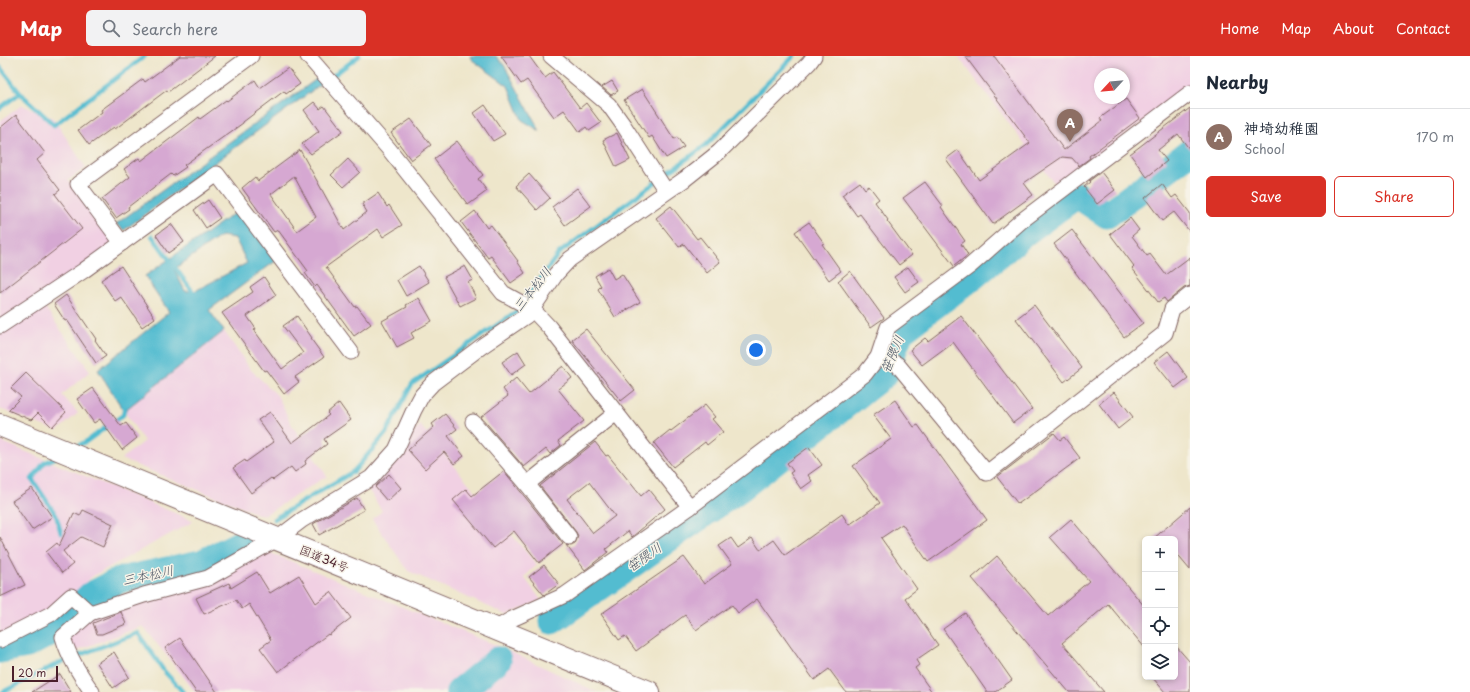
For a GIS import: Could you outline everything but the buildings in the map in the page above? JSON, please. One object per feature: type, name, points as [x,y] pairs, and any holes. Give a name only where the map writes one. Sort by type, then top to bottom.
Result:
[{"type":"highway","name":"国道34号","points":[[0,425],[649,692]]},
{"type":"street","points":[[122,243],[78,184],[250,56]]},
{"type":"street","points":[[308,56],[388,148],[503,293],[532,309],[549,328],[690,507]]},
{"type":"street","points":[[551,56],[609,106],[624,126],[666,191]]},
{"type":"street","points":[[92,692],[74,665],[67,651],[63,637],[90,613],[144,595],[208,578],[277,539],[302,520],[371,478],[396,450],[422,395],[433,383],[482,346],[526,316],[556,274],[570,259],[685,179],[719,152],[809,63],[814,56]]},
{"type":"street","points":[[495,629],[512,619],[565,594],[690,507],[865,374],[878,356],[888,327],[970,266],[1020,222],[1190,93]]},
{"type":"street","points":[[0,326],[122,243],[217,174],[351,352]]},
{"type":"street","points":[[878,356],[897,364],[987,473],[1165,332],[1172,309],[1190,295]]},
{"type":"street","points":[[527,484],[616,412]]},
{"type":"street","points":[[473,422],[527,484],[569,537]]},
{"type":"street","points":[[0,640],[51,614],[71,596],[90,613]]},
{"type":"shaded area","points":[[958,56],[1190,56],[1190,86],[1057,187]]},
{"type":"shaded area","points":[[22,105],[53,118],[86,168],[68,180],[122,249],[43,305],[90,371],[62,395],[78,413],[57,431],[0,409],[0,121]]},
{"type":"shaded area","points":[[224,331],[251,370],[277,395],[293,427],[327,476],[263,516],[121,459],[144,441],[124,411]]},
{"type":"shaded area","points":[[420,425],[537,565],[524,577],[541,600],[507,615],[408,571],[372,519],[382,511],[368,489]]},
{"type":"shaded area","points":[[0,441],[194,521],[93,576],[71,596],[90,613],[208,578],[261,549],[498,646],[597,692],[195,692],[143,626],[64,655],[51,614],[0,640]]},
{"type":"water","points":[[470,56],[496,56],[504,65],[540,131],[522,120],[508,86],[471,59]]},
{"type":"water","points":[[318,78],[321,84],[124,230],[116,224]]},
{"type":"water","points":[[239,210],[277,260],[209,310],[224,331],[124,411],[98,370],[169,312],[145,276]],"holes":[[[221,236],[235,238],[247,263],[195,291],[185,291],[174,269]]]},
{"type":"waterway","points":[[0,108],[20,93],[54,125],[145,56]]},
{"type":"waterway","points":[[334,75],[359,56]]},
{"type":"waterway","name":"三本松川","points":[[274,519],[354,471],[386,433],[412,384],[517,311],[559,253],[706,145],[794,56]]},
{"type":"waterway","points":[[0,67],[20,93]]},
{"type":"waterway","name":"笹隈川","points":[[552,621],[741,488],[885,374],[901,331],[973,277],[1026,232],[1077,195],[1107,215],[1190,152]]},
{"type":"waterway","points":[[152,236],[196,296]]},
{"type":"waterway","points":[[74,448],[87,441],[123,415],[125,406]]},
{"type":"waterway","points":[[57,457],[44,463],[32,479],[56,515],[61,533]]},
{"type":"waterway","name":"三本松川","points":[[0,650],[27,645],[55,630],[91,595],[120,580],[201,563],[241,543]]},
{"type":"waterway","points":[[3,692],[61,662],[138,633],[164,671],[183,692]]},
{"type":"waterway","name":"笹隈川","points":[[459,692],[498,660]]},
{"type":"place","name":"神埼幼稚園","points":[[1070,142]]}]
